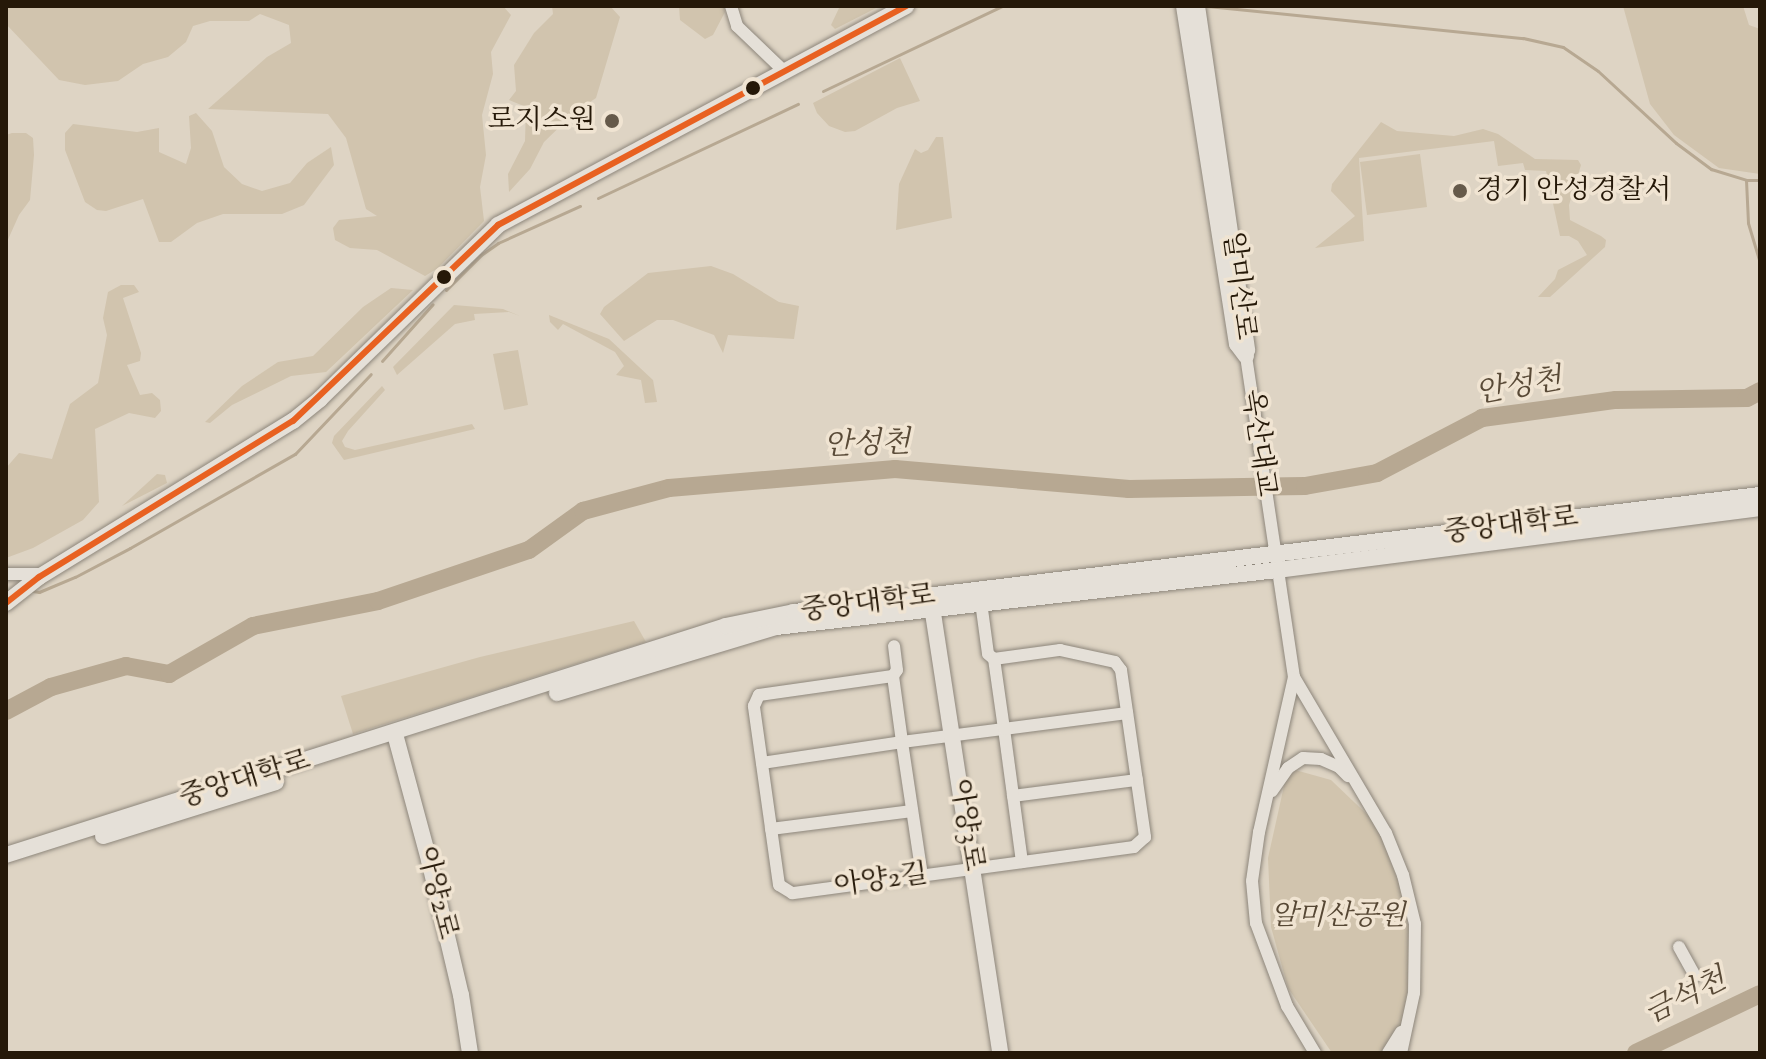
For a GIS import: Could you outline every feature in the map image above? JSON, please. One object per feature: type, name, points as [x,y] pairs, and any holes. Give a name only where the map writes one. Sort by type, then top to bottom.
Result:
[{"type":"street","points":[[731,6],[737,26],[784,71]]},
{"type":"street","points":[[6,603],[42,575],[293,421],[320,399],[498,225],[906,6]]},
{"type":"street","name":"알미산로","points":[[1184,6],[1237,344],[1246,356]]},
{"type":"street","name":"알미산로","points":[[1197,6],[1246,330],[1246,356]]},
{"type":"street","name":"옥산대교","points":[[1246,356],[1276,563]]},
{"type":"street","name":"중앙대학로","points":[[932,602],[981,602],[1760,495]]},
{"type":"street","name":"중앙대학로","points":[[6,855],[776,627],[932,602],[1760,508]]},
{"type":"street","points":[[1276,563],[1294,677],[1373,811],[1403,875],[1415,924],[1416,963],[1401,1053]]},
{"type":"street","points":[[6,574],[42,575]]},
{"type":"street","name":"아양3로","points":[[932,602],[1000,1053]]},
{"type":"street","points":[[981,602],[988,654],[994,659],[1022,862]]},
{"type":"street","points":[[894,646],[897,670],[893,676],[922,876]]},
{"type":"street","name":"아양2길","points":[[893,676],[759,695],[754,706],[779,885],[792,893],[1134,847],[1145,837],[1121,670],[1115,662],[1060,650],[994,659]]},
{"type":"street","points":[[1294,677],[1259,832],[1252,881],[1256,923],[1287,1006],[1315,1053]]},
{"type":"street","points":[[762,763],[1127,713]]},
{"type":"street","name":"중앙대학로","points":[[6,866],[396,739]]},
{"type":"street","name":"아양2로","points":[[396,739],[450,950],[470,1053]]},
{"type":"street","points":[[1259,832],[1275,785],[1288,768],[1303,758],[1321,759],[1339,767],[1373,811]]},
{"type":"street","points":[[1013,796],[1137,780]]},
{"type":"street","points":[[771,829],[912,811]]},
{"type":"street","points":[[1679,947],[1695,976]]},
{"type":"street","points":[[1388,1053],[1409,1018]]},
{"type":"street","points":[[1303,1034],[1324,1053]]},
{"type":"green space","points":[[6,6],[503,6],[511,15],[491,52],[493,74],[482,115],[486,155],[480,187],[484,221],[438,268],[425,276],[377,250],[350,248],[335,240],[333,228],[339,220],[377,216],[366,209],[346,138],[328,114],[208,109],[267,57],[291,43],[289,25],[260,14],[249,21],[210,21],[193,26],[186,42],[168,57],[143,64],[118,81],[85,85],[59,80],[6,24]]},
{"type":"green space","points":[[552,6],[610,6],[620,17],[596,98],[575,112],[544,142],[530,169],[509,192],[508,174],[525,141],[526,107],[509,100],[516,91],[514,65],[534,33],[553,14]]},
{"type":"green space","points":[[679,6],[724,6],[725,12],[713,35],[705,39],[680,20]]},
{"type":"green space","points":[[840,6],[880,6],[835,29],[831,25]]},
{"type":"green space","points":[[1623,6],[1743,6],[1749,25],[1760,29],[1760,174],[1719,168],[1674,135],[1650,104]]},
{"type":"green space","points":[[900,58],[920,101],[897,108],[855,131],[845,132],[829,126],[817,113],[813,103]]},
{"type":"green space","points":[[196,113],[212,131],[224,167],[242,184],[262,191],[290,183],[307,163],[331,147],[334,165],[304,205],[282,214],[223,214],[197,223],[171,242],[159,242],[143,199],[106,211],[97,210],[85,202],[65,150],[65,133],[73,124],[137,132],[159,128],[159,152],[186,164],[191,148],[189,116]]},
{"type":"green space","points":[[1381,122],[1397,131],[1454,136],[1483,129],[1498,134],[1535,159],[1578,160],[1581,165],[1569,205],[1570,220],[1601,236],[1606,240],[1605,247],[1550,297],[1538,297],[1555,279],[1558,270],[1587,255],[1578,241],[1569,236],[1560,236],[1546,171],[1525,170],[1523,163],[1498,166],[1494,141],[1359,158],[1364,241],[1315,248],[1355,216],[1331,191],[1332,184]]},
{"type":"green space","points":[[26,133],[33,138],[34,155],[30,200],[19,215],[6,244],[6,135]]},
{"type":"green space","points":[[936,137],[943,137],[952,218],[896,230],[899,184],[915,149],[921,153],[928,150]]},
{"type":"green space","points":[[1420,154],[1427,207],[1367,215],[1360,162]]},
{"type":"green space","points":[[711,266],[733,274],[779,302],[799,306],[794,339],[728,335],[723,353],[714,335],[673,320],[657,320],[624,341],[600,314],[604,307],[648,273]]},
{"type":"green space","points":[[121,285],[134,285],[139,292],[123,298],[141,353],[140,361],[127,365],[140,395],[152,393],[160,400],[161,411],[155,418],[129,413],[95,429],[99,502],[83,520],[33,548],[6,558],[6,468],[19,453],[52,459],[70,404],[98,383],[107,335],[103,318],[108,292]]},
{"type":"green space","points":[[391,288],[413,290],[326,372],[291,376],[232,405],[210,423],[205,422],[242,386],[278,362],[313,356],[363,307]]},
{"type":"green space","points":[[454,305],[503,309],[520,316],[509,312],[474,314],[475,320],[455,324],[397,375],[393,367]]},
{"type":"green space","points":[[549,315],[609,339],[653,380],[657,402],[645,403],[641,380],[616,375],[624,366],[615,352],[563,324],[558,330],[550,322]]},
{"type":"green space","points":[[518,350],[528,405],[504,410],[493,354]]},
{"type":"green space","points":[[382,386],[385,390],[348,431],[342,441],[345,447],[355,450],[472,424],[475,429],[344,460],[332,443],[334,436]]},
{"type":"green space","points":[[157,474],[165,475],[167,483],[122,506]]},
{"type":"green space","points":[[634,621],[646,642],[353,734],[341,696],[480,657]]},
{"type":"green space","name":"알미산공원","points":[[1288,768],[1331,780],[1376,823],[1403,894],[1413,954],[1399,1047],[1391,1053],[1332,1053],[1288,988],[1271,927],[1268,858]]},
{"type":"waterway","points":[[823,91],[1002,6]]},
{"type":"waterway","points":[[1207,6],[1523,38],[1563,47],[1598,71],[1676,143],[1711,169],[1746,180],[1760,180]]},
{"type":"waterway","points":[[598,198],[798,104]]},
{"type":"waterway","points":[[1746,180],[1748,223],[1760,263]]},
{"type":"waterway","points":[[446,290],[481,255],[498,243],[580,206]]},
{"type":"waterway","points":[[382,361],[433,304]]},
{"type":"waterway","points":[[33,591],[39,592],[75,577],[295,454],[371,374]]},
{"type":"waterway","name":"안성천","points":[[6,711],[51,687],[126,666],[169,674],[253,626],[378,601],[529,550],[583,511],[669,488],[895,469],[1129,489],[1305,486],[1377,473],[1482,418],[1616,400],[1747,398],[1760,391]]},
{"type":"waterway","name":"금석천","points":[[1636,1053],[1760,994]]},
{"type":"transit line","points":[[6,603],[39,577],[293,421],[498,225],[906,6]]},
{"type":"place","name":"로지스원","points":[[612,121]]},
{"type":"place","name":"경기 안성경찰서","points":[[1460,191]]}]
